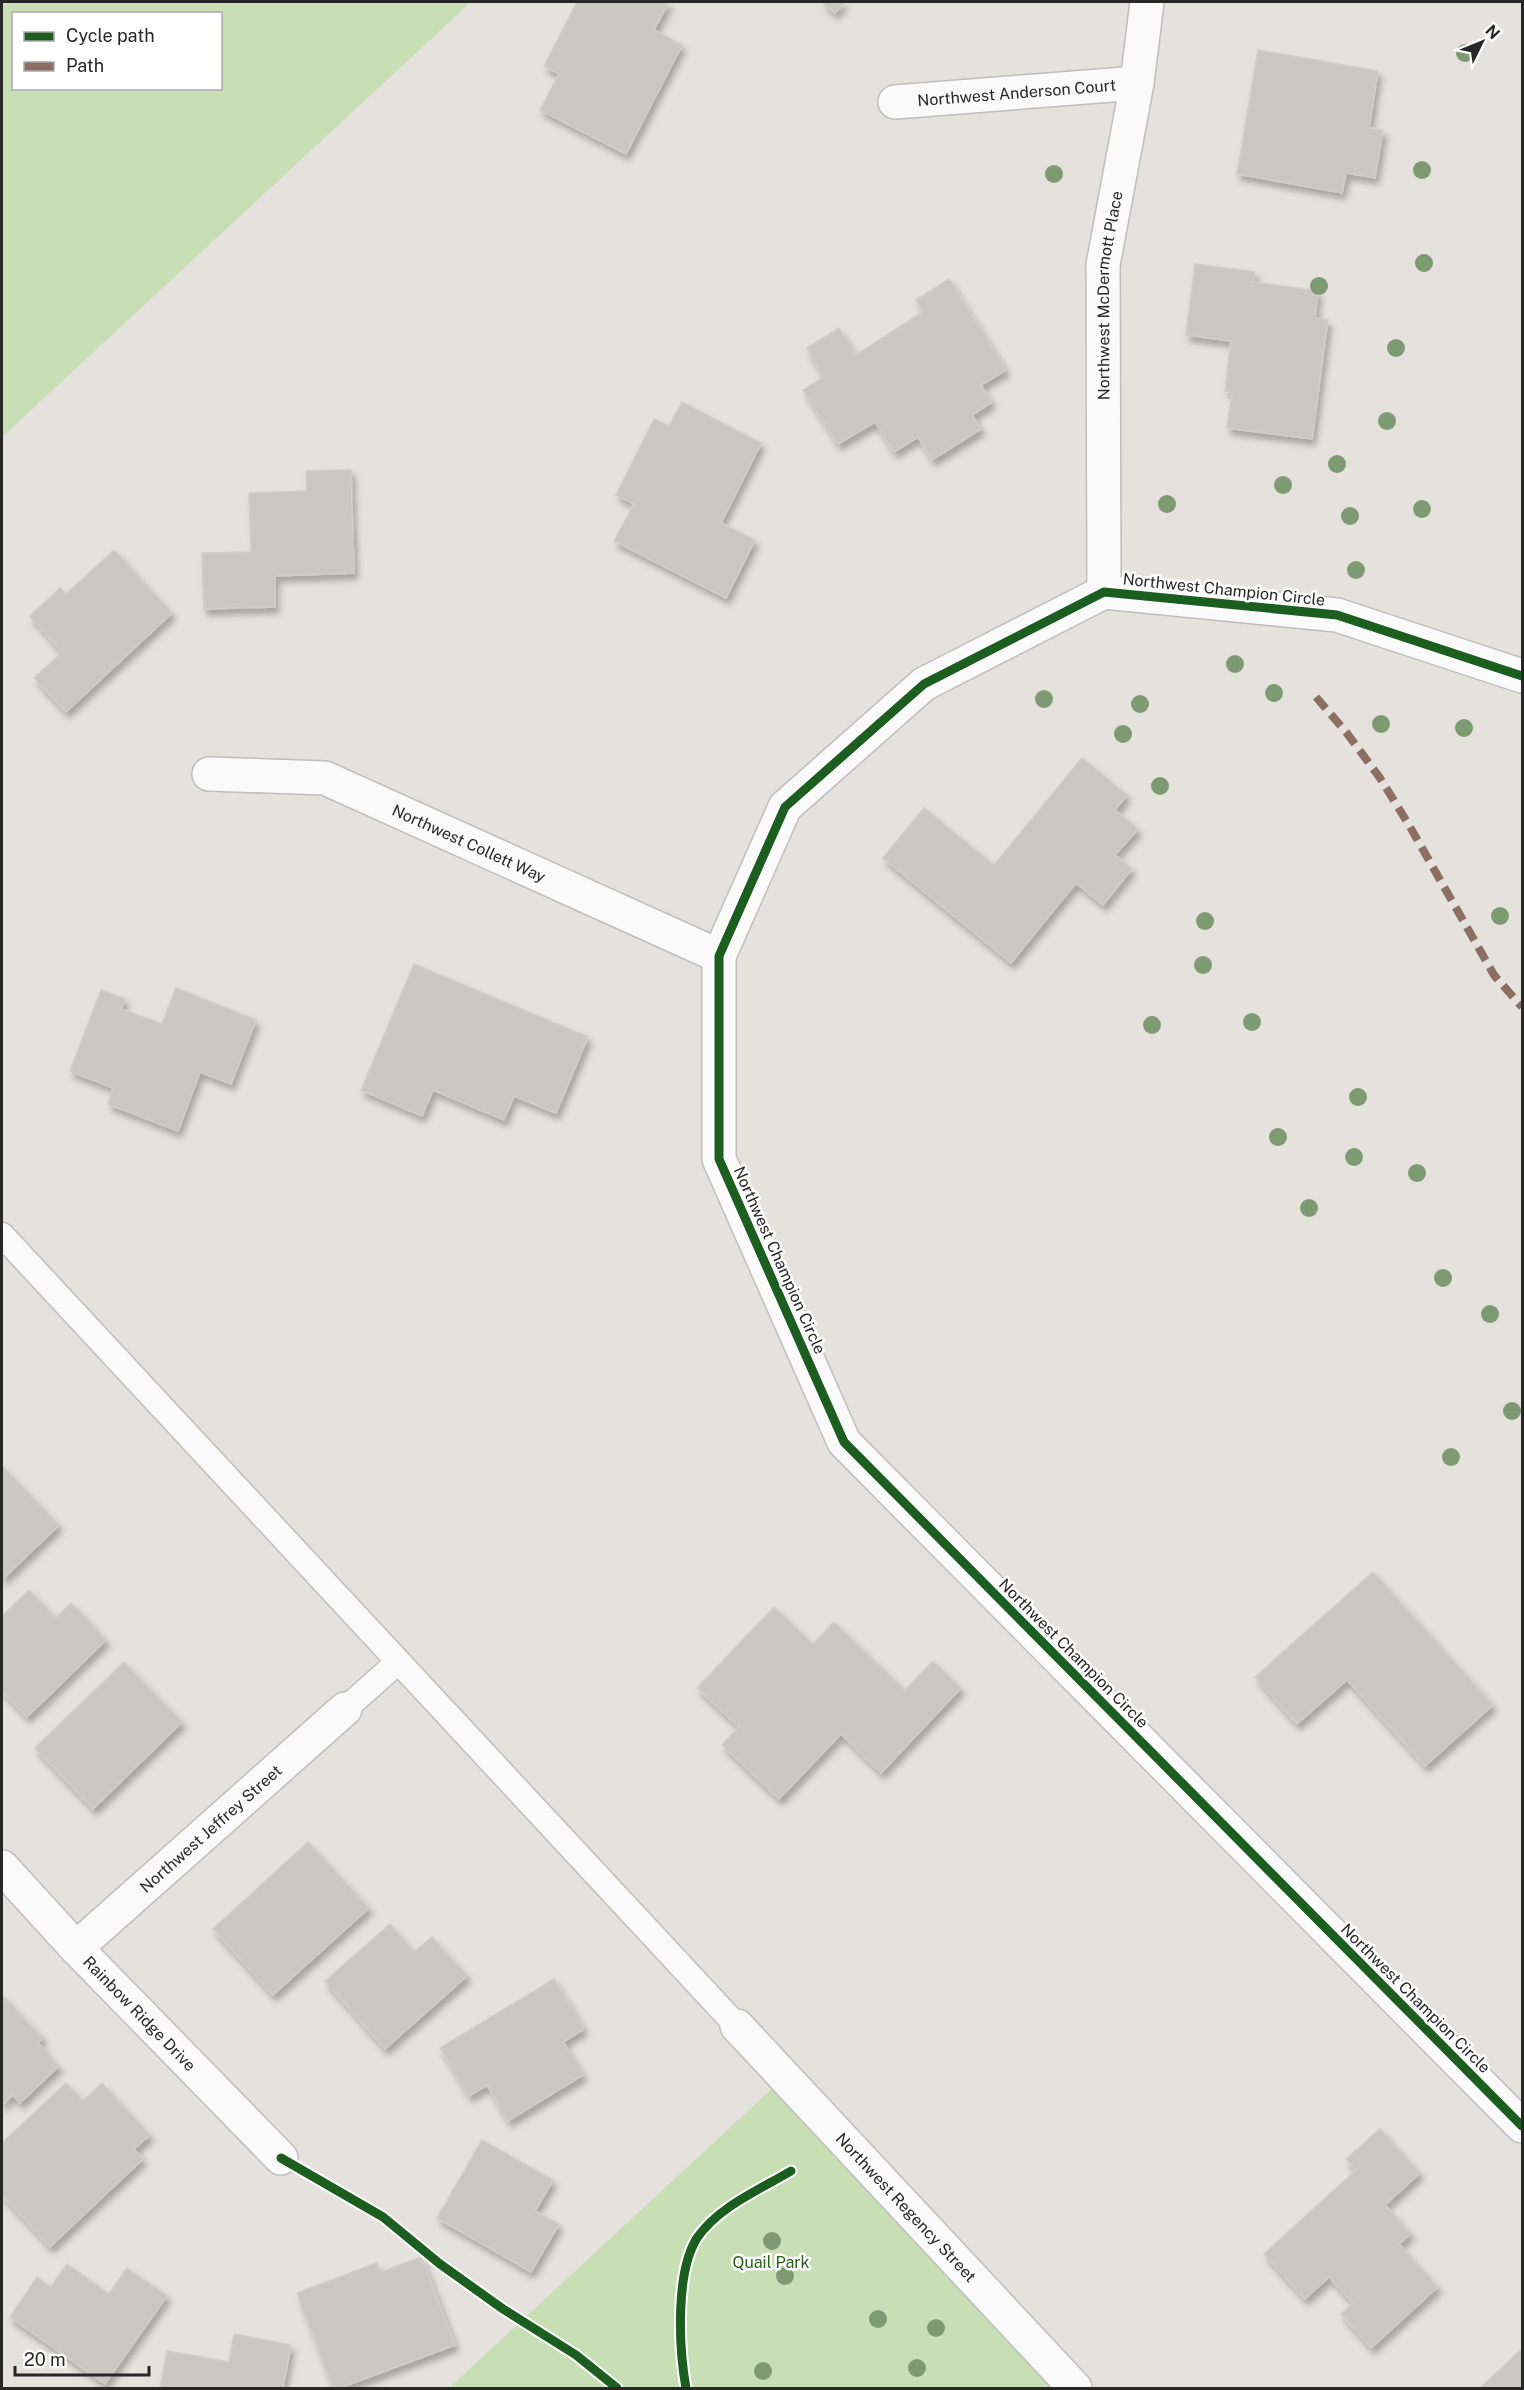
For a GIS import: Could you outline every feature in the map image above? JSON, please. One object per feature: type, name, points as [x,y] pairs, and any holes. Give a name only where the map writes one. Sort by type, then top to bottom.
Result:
[{"type":"street","name":"Northwest McDermott Place","points":[[1104,592],[1103,265],[1137,83],[1148,2]]},
{"type":"street","name":"Northwest Anderson Court","points":[[895,102],[1137,83]]},
{"type":"street","name":"Northwest Champion Circle","points":[[1522,676],[1337,615],[1104,592],[924,684],[785,807],[719,956],[719,1158],[844,1442],[1522,2126]]},
{"type":"street","name":"Northwest Collett Way","points":[[209,774],[325,778],[719,956]]},
{"type":"street","name":"Northwest Jeffrey Street","points":[[76,1948],[345,1709]]},
{"type":"street","name":"Rainbow Ridge Drive","points":[[2,1867],[76,1948],[282,2158]]},
{"type":"street","name":"Northwest Regency Street","points":[[737,2026],[1075,2388]]},
{"type":"lane","points":[[2,1235],[737,2026]]},
{"type":"lane","points":[[345,1709],[398,1662]]},
{"type":"green space","points":[[2,2],[471,2],[2,437]]},
{"type":"green space","name":"Quail Park","points":[[778,2083],[1064,2388],[449,2388]]},
{"type":"building","points":[[577,2],[669,2],[654,30],[682,45],[626,154],[540,110],[559,74],[544,66]]},
{"type":"building","points":[[822,2],[845,2],[835,13]]},
{"type":"building","points":[[1258,50],[1378,71],[1369,128],[1383,130],[1375,178],[1346,173],[1342,193],[1237,174]]},
{"type":"building","points":[[1195,264],[1255,272],[1253,282],[1318,291],[1315,318],[1328,320],[1312,439],[1227,428],[1232,392],[1225,391],[1231,341],[1186,335]]},
{"type":"building","points":[[949,279],[1006,370],[981,385],[992,402],[972,415],[981,429],[932,460],[918,437],[894,452],[875,422],[838,444],[803,390],[824,377],[807,348],[839,328],[856,355],[923,312],[916,300]]},
{"type":"building","points":[[682,402],[761,443],[721,523],[755,540],[726,598],[614,541],[634,504],[616,495],[654,419],[669,426]]},
{"type":"building","points":[[351,470],[354,573],[275,576],[275,607],[204,609],[202,553],[251,552],[249,493],[307,491],[306,471]]},
{"type":"building","points":[[114,550],[172,613],[66,712],[34,678],[62,652],[30,616],[60,588],[66,594]]},
{"type":"building","points":[[1082,758],[1127,795],[1115,810],[1138,829],[1115,855],[1132,869],[1103,905],[1076,883],[1011,963],[883,858],[924,808],[994,865]]},
{"type":"building","points":[[414,964],[588,1037],[556,1113],[514,1096],[504,1120],[433,1090],[422,1116],[361,1090]]},
{"type":"building","points":[[176,988],[256,1020],[231,1084],[200,1072],[178,1131],[108,1104],[113,1088],[70,1071],[101,990],[125,999],[121,1009],[162,1024]]},
{"type":"building","points":[[2,1466],[59,1525],[2,1580]]},
{"type":"building","points":[[1373,1572],[1493,1705],[1425,1766],[1347,1680],[1297,1724],[1255,1677]]},
{"type":"building","points":[[29,1590],[56,1618],[71,1603],[106,1640],[27,1717],[2,1691],[2,1616]]},
{"type":"building","points":[[774,1607],[813,1644],[834,1622],[905,1690],[933,1661],[961,1688],[881,1773],[841,1734],[779,1799],[722,1745],[739,1727],[697,1688]]},
{"type":"building","points":[[124,1662],[182,1722],[93,1809],[35,1748]]},
{"type":"building","points":[[308,1842],[369,1908],[273,1995],[213,1929]]},
{"type":"building","points":[[390,1924],[414,1952],[432,1937],[467,1976],[385,2049],[325,1981]]},
{"type":"building","points":[[554,1979],[584,2029],[563,2042],[583,2075],[508,2121],[487,2085],[469,2096],[440,2048]]},
{"type":"building","points":[[2,1995],[43,2038],[38,2043],[59,2066],[20,2103],[13,2095],[2,2105]]},
{"type":"building","points":[[66,2083],[83,2101],[102,2083],[150,2135],[134,2149],[143,2159],[50,2247],[2,2195],[2,2143]]},
{"type":"building","points":[[1380,2129],[1420,2173],[1385,2205],[1411,2234],[1399,2244],[1438,2287],[1371,2348],[1341,2314],[1353,2303],[1329,2277],[1305,2299],[1264,2254],[1356,2170],[1346,2159]]},
{"type":"building","points":[[482,2140],[553,2180],[535,2211],[559,2224],[531,2272],[437,2218]]},
{"type":"building","points":[[421,2257],[455,2345],[340,2388],[333,2388],[297,2293],[377,2263],[381,2272]]},
{"type":"building","points":[[67,2264],[109,2294],[127,2268],[167,2296],[105,2384],[10,2317],[37,2277],[51,2287]]},
{"type":"building","points":[[234,2334],[291,2345],[283,2388],[160,2388],[167,2351],[229,2362]]},
{"type":"building","points":[[1522,2349],[1522,2388],[1480,2388]]},
{"type":"marked path","points":[[1316,697],[1346,732],[1380,778],[1494,975],[1522,1007]]},
{"type":"cycle path","points":[[1522,676],[1337,615],[1104,592],[924,684],[785,807],[719,956],[719,1159],[844,1442],[1522,2126]]},
{"type":"cycle path","points":[[281,2158],[383,2217],[440,2264],[503,2309],[576,2355],[617,2388]]},
{"type":"cycle path","points":[[686,2388],[681,2333],[682,2291],[690,2253],[697,2238],[716,2217],[728,2208],[791,2171]]}]
